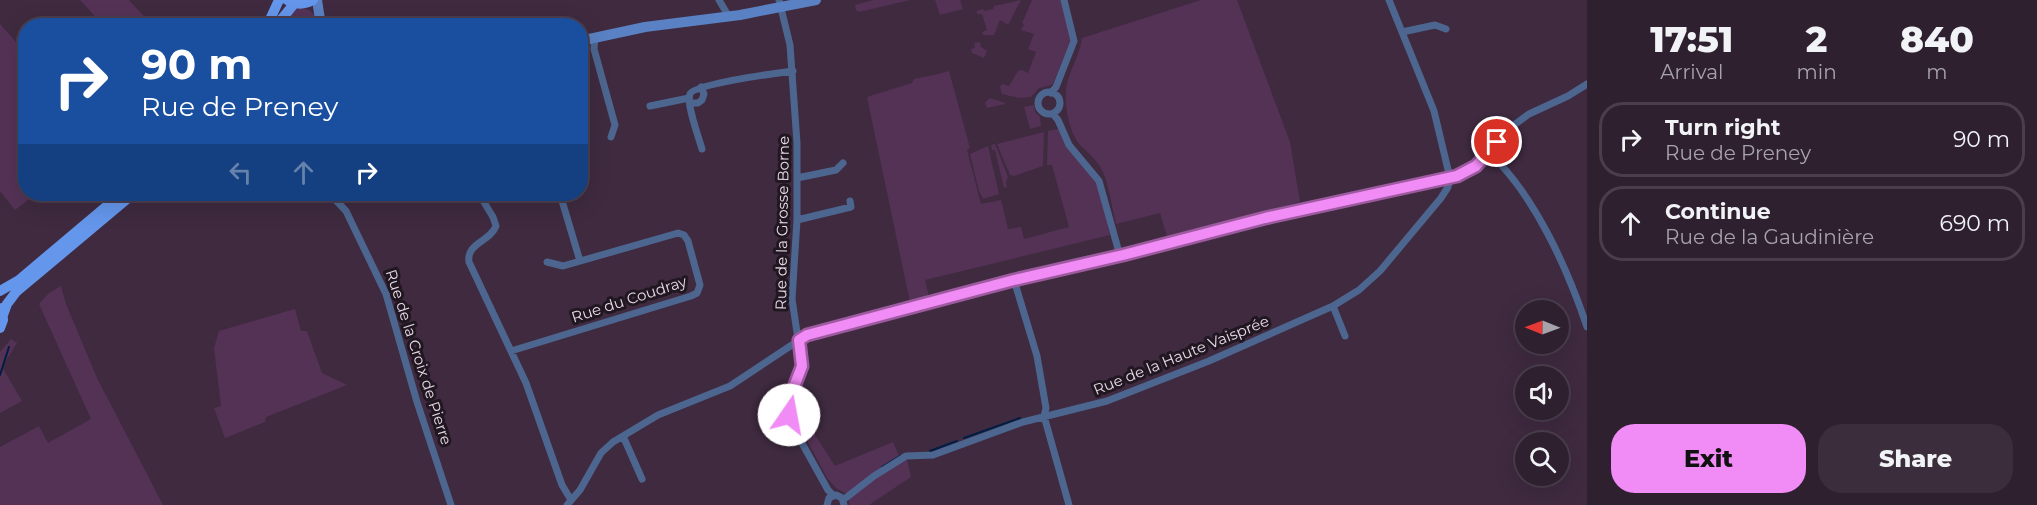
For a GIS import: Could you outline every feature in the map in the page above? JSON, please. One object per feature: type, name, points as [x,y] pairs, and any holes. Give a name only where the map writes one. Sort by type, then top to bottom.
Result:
[{"type":"main road","points":[[271,18],[279,0]]},
{"type":"main road","points":[[281,18],[290,2],[312,1]]},
{"type":"main road","points":[[0,291],[19,280],[113,201]]},
{"type":"main road","points":[[0,328],[2,310],[16,292],[125,201]]},
{"type":"street","points":[[719,0],[729,17]]},
{"type":"street","points":[[588,39],[664,23],[729,17],[780,4],[816,0]]},
{"type":"street","points":[[1051,93],[1056,87],[1074,38],[1064,0]]},
{"type":"street","points":[[1389,0],[1434,111],[1450,178]]},
{"type":"street","points":[[312,1],[319,18]]},
{"type":"street","name":"Rue de la Grosse Borne","points":[[780,4],[793,71],[797,220],[792,299],[802,366],[789,402],[790,421],[828,490],[833,495]]},
{"type":"street","points":[[1402,32],[1435,25],[1446,29]]},
{"type":"street","points":[[595,38],[594,49],[615,125],[611,137]]},
{"type":"street","points":[[702,148],[690,100],[692,91],[701,87],[793,71]]},
{"type":"street","points":[[483,201],[496,226],[491,235],[471,249],[468,258],[526,382],[569,503],[580,490],[601,453],[623,436],[658,415],[730,386],[807,335],[1014,280],[1120,256],[1265,218],[1450,178],[1476,166],[1510,128],[1529,114],[1568,96],[1587,84]]},
{"type":"street","points":[[650,106],[690,100],[698,103],[704,94],[701,87]]},
{"type":"street","points":[[1053,114],[1059,109],[1058,96],[1051,93],[1044,94],[1038,103],[1043,113],[1053,114],[1058,120],[1069,145],[1099,181],[1120,256]]},
{"type":"street","points":[[1488,152],[1505,169],[1553,244],[1576,295],[1587,327]]},
{"type":"street","points":[[797,178],[836,170],[843,163]]},
{"type":"street","name":"Rue de la Haute Vaisprée","points":[[843,503],[874,476],[906,456],[933,455],[1044,416],[1084,408],[1209,361],[1334,306],[1359,290],[1380,271],[1441,198],[1448,187],[1450,178]]},
{"type":"street","name":"Rue de la Croix de Pierre","points":[[337,201],[346,211],[386,294],[417,402],[451,505]]},
{"type":"street","points":[[562,201],[580,261]]},
{"type":"street","points":[[797,220],[851,207],[850,201]]},
{"type":"street","name":"Rue du Coudray","points":[[511,351],[691,296],[699,288],[688,241],[678,232],[563,266],[547,262]]},
{"type":"street","points":[[1014,280],[1037,356],[1047,408],[1044,416],[1069,505]]},
{"type":"street","points":[[1334,306],[1345,336]]},
{"type":"street","points":[[623,436],[642,479]]},
{"type":"street","points":[[827,505],[829,498],[833,495],[840,496],[843,503]]},
{"type":"shaded area","points":[[80,0],[129,0],[146,18],[97,18]]},
{"type":"shaded area","points":[[873,0],[910,0],[859,12],[856,10],[855,5]]},
{"type":"shaded area","points":[[935,0],[960,0],[963,9],[940,15]]},
{"type":"shaded area","points":[[1021,0],[1008,25],[1000,20],[994,35],[983,35],[982,32],[987,30],[982,14],[977,14],[977,11],[993,9],[994,6]]},
{"type":"shaded area","points":[[1032,0],[1061,0],[1071,39],[1053,84],[1039,88],[1031,97],[1019,98],[1002,94],[1000,87],[1002,84],[1009,86],[1018,71],[1028,73],[1036,52],[1028,49],[1034,34],[1021,30]]},
{"type":"shaded area","points":[[1201,0],[1237,0],[1290,142],[1300,202],[1167,236],[1160,213],[1116,224],[1102,170],[1076,140],[1067,112],[1067,85],[1082,38]]},
{"type":"shaded area","points":[[298,8],[310,11],[315,16],[313,18],[289,18]]},
{"type":"shaded area","points":[[0,24],[18,44],[18,127],[16,129],[18,132],[18,201],[27,201],[15,210],[0,191]]},
{"type":"shaded area","points":[[980,42],[981,47],[987,51],[984,58],[972,53],[971,49],[975,48],[974,43]]},
{"type":"shaded area","points":[[949,71],[970,148],[967,150],[981,204],[1001,200],[1008,229],[1021,227],[1024,239],[1069,227],[1052,165],[1047,165],[1048,131],[1058,129],[1064,141],[1098,183],[1110,235],[925,280],[929,297],[910,302],[867,97],[912,83],[914,79]]},
{"type":"shaded area","points":[[990,98],[1005,104],[987,108],[985,102]]},
{"type":"shaded area","points":[[1034,105],[1035,112],[1040,117],[1041,126],[1030,129],[1024,107]]},
{"type":"shaded area","points":[[1044,132],[1043,166],[1014,176],[1010,175],[997,144]]},
{"type":"shaded area","points":[[995,144],[1008,177],[1007,187],[1004,188],[995,150],[992,150],[991,145]]},
{"type":"shaded area","points":[[988,146],[999,194],[983,199],[970,154]]},
{"type":"shaded area","points":[[61,286],[66,304],[97,378],[163,505],[0,505],[0,447],[39,426],[48,443],[91,419],[39,304],[49,293]]},
{"type":"shaded area","points":[[295,309],[301,331],[307,331],[322,373],[347,385],[266,417],[265,422],[225,438],[214,408],[221,406],[214,348],[219,331]]},
{"type":"shaded area","points":[[11,339],[17,343],[2,367],[22,401],[0,413],[0,352]]},
{"type":"shaded area","points":[[806,421],[835,466],[893,442],[899,456],[906,456],[911,477],[869,505],[849,505],[849,495],[836,488],[827,478],[799,425]]},
{"type":"waterway","points":[[0,375],[9,347]]},
{"type":"waterway","points":[[964,438],[1020,418]]},
{"type":"waterway","points":[[930,451],[957,441]]},
{"type":"waterway","points":[[882,467],[900,456]]},
{"type":"route","points":[[789,415],[789,402],[802,366],[799,340],[807,335],[1014,280],[1123,255],[1302,209],[1437,182],[1457,176],[1476,166],[1497,142]]}]
